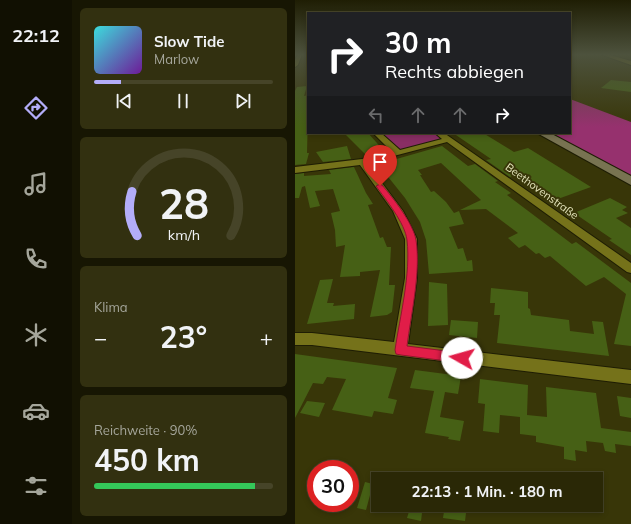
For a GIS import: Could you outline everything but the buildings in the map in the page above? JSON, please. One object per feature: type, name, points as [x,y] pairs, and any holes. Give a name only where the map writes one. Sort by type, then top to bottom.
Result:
[{"type":"main road","points":[[544,134],[631,181]]},
{"type":"street","points":[[378,134],[398,153]]},
{"type":"street","name":"Beethovenstraße","points":[[441,134],[631,270]]},
{"type":"street","points":[[295,170],[362,162],[449,139]]},
{"type":"street","points":[[362,162],[398,210],[411,239],[411,278],[401,350]]},
{"type":"street","points":[[295,339],[312,339],[631,378]]},
{"type":"shaded area","points":[[571,99],[631,122],[631,178],[548,134],[571,134]]},
{"type":"shaded area","points":[[381,134],[437,134],[443,139],[401,150]]},
{"type":"route","points":[[380,186],[398,210],[411,239],[411,278],[401,350],[462,358]]}]
